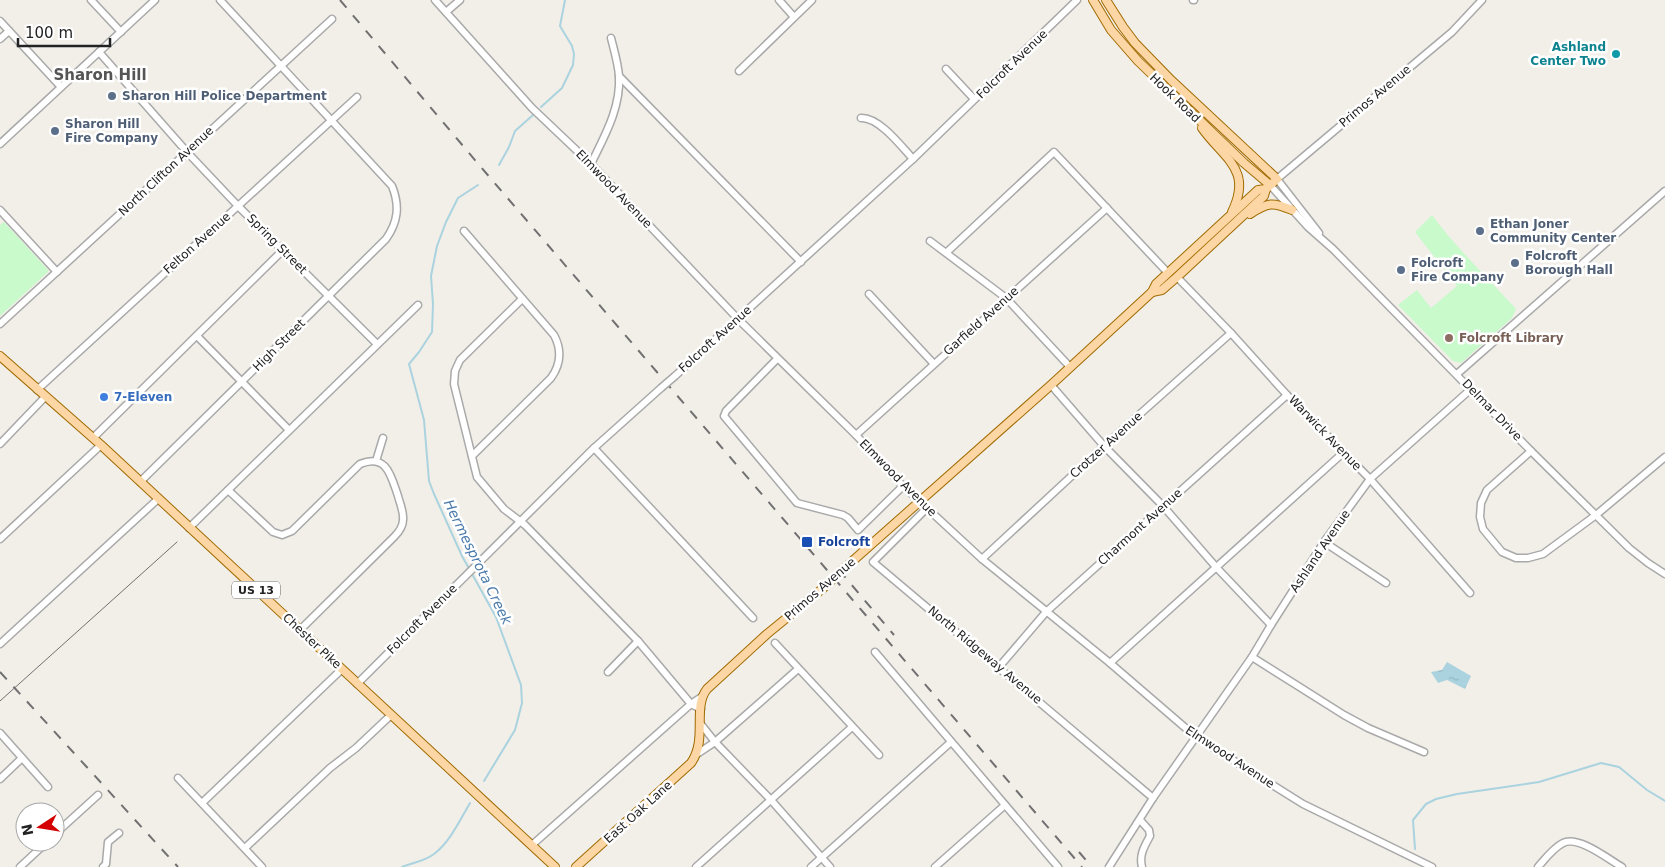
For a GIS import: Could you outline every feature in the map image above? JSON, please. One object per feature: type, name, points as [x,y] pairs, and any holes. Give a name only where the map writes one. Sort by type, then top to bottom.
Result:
[{"type":"main road","name":"Hook Road","points":[[1093,0],[1111,30],[1127,50],[1268,187]]},
{"type":"main road","name":"Hook Road","points":[[1106,0],[1128,36],[1165,74],[1277,179]]},
{"type":"main road","points":[[1194,116],[1210,139],[1238,172],[1239,197],[1230,216]]},
{"type":"main road","name":"Primos Avenue","points":[[1152,292],[1162,290],[1177,277],[1264,196],[1268,187],[1277,179]]},
{"type":"main road","name":"Primos Avenue","points":[[703,696],[709,687],[1051,385],[1152,292],[1156,284],[1258,190],[1268,187]]},
{"type":"main road","points":[[1236,223],[1267,204],[1279,205],[1292,210]]},
{"type":"main road","name":"Chester Pike","points":[[0,356],[93,438],[555,867]]},
{"type":"main road","points":[[697,754],[700,742],[700,709],[703,696]]},
{"type":"main road","name":"East Oak Lane","points":[[576,867],[683,771],[697,754]]},
{"type":"street","points":[[91,0],[121,32]]},
{"type":"street","points":[[0,144],[155,0]]},
{"type":"street","points":[[220,0],[332,120]]},
{"type":"street","name":"Elmwood Avenue","points":[[435,0],[532,108],[591,164],[777,359],[856,435],[903,486],[982,559],[1110,663],[1196,737],[1303,804],[1432,867]]},
{"type":"street","points":[[446,12],[460,0]]},
{"type":"street","points":[[778,0],[794,17]]},
{"type":"street","points":[[739,71],[812,0]]},
{"type":"street","name":"Folcroft Avenue","points":[[358,684],[594,448],[913,159],[1078,0]]},
{"type":"street","name":"Primos Avenue","points":[[1277,179],[1452,32],[1482,0]]},
{"type":"street","name":"North Clifton Avenue","points":[[0,324],[332,19]]},
{"type":"street","points":[[0,21],[61,87]]},
{"type":"street","points":[[0,39],[9,31]]},
{"type":"street","points":[[591,164],[611,124],[619,89],[619,76],[611,38]]},
{"type":"street","name":"Spring Street","points":[[99,52],[187,152],[238,206],[377,344]]},
{"type":"street","points":[[946,69],[974,99]]},
{"type":"street","points":[[619,76],[801,262]]},
{"type":"street","name":"Felton Avenue","points":[[37,390],[357,97]]},
{"type":"street","points":[[861,118],[872,120],[913,159]]},
{"type":"street","name":"High Street","points":[[140,482],[386,239],[391,231],[397,217],[396,197],[392,186],[332,120]]},
{"type":"street","points":[[947,252],[1054,152],[1168,273]]},
{"type":"street","name":"Delmar Drive","points":[[1277,179],[1324,240]]},
{"type":"street","name":"Delmar Drive","points":[[1268,187],[1308,227],[1324,240],[1596,515],[1631,549],[1665,574]]},
{"type":"street","points":[[1457,374],[1665,191]]},
{"type":"street","name":"Garfield Avenue","points":[[856,435],[1107,208]]},
{"type":"street","points":[[0,210],[57,272]]},
{"type":"street","points":[[464,231],[556,340],[560,357],[558,369],[548,382],[472,456]]},
{"type":"street","points":[[930,240],[1006,298],[1070,367]]},
{"type":"street","points":[[93,438],[282,251]]},
{"type":"street","name":"Warwick Avenue","points":[[1177,277],[1287,395],[1370,479],[1470,593]]},
{"type":"street","points":[[869,294],[934,364]]},
{"type":"street","points":[[522,299],[463,357],[456,367],[454,384],[477,477],[512,516],[525,525],[638,642],[691,704],[700,709]]},
{"type":"street","points":[[189,528],[418,305]]},
{"type":"street","name":"Crotzer Avenue","points":[[982,559],[1104,446],[1231,333]]},
{"type":"street","points":[[197,336],[289,430]]},
{"type":"street","points":[[777,359],[726,411],[724,416],[797,503],[843,515],[858,530],[903,486]]},
{"type":"street","points":[[1051,385],[1104,446],[1163,506],[1216,567],[1271,625]]},
{"type":"street","name":"Ashland Avenue","points":[[1109,867],[1153,798],[1252,657],[1324,542],[1370,479],[1471,389]]},
{"type":"street","name":"Charmont Avenue","points":[[999,666],[1046,612],[1287,395]]},
{"type":"street","points":[[0,444],[45,397]]},
{"type":"street","points":[[376,462],[383,438]]},
{"type":"street","points":[[0,539],[101,446]]},
{"type":"street","points":[[594,448],[753,618]]},
{"type":"street","points":[[1531,451],[1487,490],[1481,503],[1480,517],[1483,529],[1502,552],[1516,558],[1528,558],[1543,554],[1596,515],[1665,457]]},
{"type":"street","points":[[1110,663],[1344,452]]},
{"type":"street","points":[[228,490],[273,532],[282,535],[292,531],[357,466],[366,462],[376,462],[384,466],[390,473],[403,513],[403,525],[397,534],[300,630]]},
{"type":"street","points":[[0,644],[158,499]]},
{"type":"street","name":"North Ridgeway Avenue","points":[[927,508],[874,562],[1153,798]]},
{"type":"street","points":[[1324,542],[1386,583]]},
{"type":"street","points":[[608,672],[638,642]]},
{"type":"street","points":[[775,643],[879,755]]},
{"type":"street","points":[[875,652],[1058,867]]},
{"type":"street","points":[[1252,657],[1344,715],[1368,728],[1424,752]]},
{"type":"street","points":[[202,803],[342,669]]},
{"type":"street","name":"East Oak Lane","points":[[697,754],[715,742],[798,669]]},
{"type":"street","name":"Primos Avenue","points":[[532,845],[691,704],[703,696]]},
{"type":"street","points":[[245,848],[330,768],[356,748],[391,715]]},
{"type":"street","points":[[700,723],[715,742],[771,800],[830,867]]},
{"type":"street","points":[[696,867],[852,727]]},
{"type":"street","points":[[0,733],[48,787]]},
{"type":"street","points":[[811,867],[952,742]]},
{"type":"street","points":[[0,779],[22,758]]},
{"type":"street","points":[[178,778],[262,867]]},
{"type":"street","points":[[65,825],[98,795]]},
{"type":"street","points":[[935,867],[1005,805]]},
{"type":"street","points":[[1140,820],[1149,830],[1150,836],[1142,852],[1140,860],[1142,867]]},
{"type":"street","points":[[103,867],[106,864],[108,842],[119,833]]},
{"type":"street","points":[[1538,867],[1564,842],[1574,840],[1622,867]]},
{"type":"street","points":[[20,867],[36,852]]},
{"type":"green space","points":[[1432,215],[1462,252],[1516,309],[1512,318],[1461,363],[1453,361],[1398,305],[1417,290],[1431,308],[1457,286],[1415,232]]},
{"type":"green space","points":[[4,222],[49,271],[0,316],[0,225]]},
{"type":"water","points":[[1447,662],[1471,676],[1465,689],[1447,680],[1438,683],[1431,672],[1442,670]]},
{"type":"waterway","name":"Hermesprota Creek","points":[[541,107],[562,88],[573,65],[574,54],[572,46],[560,26],[565,0]]},
{"type":"waterway","name":"Hermesprota Creek","points":[[499,165],[515,131],[533,115]]},
{"type":"waterway","name":"Hermesprota Creek","points":[[478,185],[458,198],[446,222],[437,246],[431,276],[432,332],[409,364],[424,420],[429,481],[462,556],[496,617],[521,685],[522,703],[515,730],[484,781]]},
{"type":"waterway","points":[[1415,849],[1413,820],[1426,804],[1436,799],[1457,794],[1539,782],[1601,763],[1619,767],[1647,790],[1665,801]]},
{"type":"waterway","name":"Hermesprota Creek","points":[[402,867],[427,858],[440,849],[470,803]]},
{"type":"tram line","points":[[0,701],[177,542]]},
{"type":"railway","points":[[340,0],[480,166],[1082,867]]},
{"type":"railway","points":[[839,570],[894,635]]},
{"type":"railway","points":[[0,672],[178,867]]},
{"type":"railway","points":[[1079,852],[1092,867]]},
{"type":"place","name":"Ashland Center Two","points":[[1616,54]]},
{"type":"place","name":"Sharon Hill Police Department","points":[[112,96]]},
{"type":"place","name":"Sharon Hill Fire Company","points":[[55,131]]},
{"type":"place","name":"Ethan Joner Community Center","points":[[1480,231]]},
{"type":"place","name":"Folcroft Borough Hall","points":[[1515,263]]},
{"type":"place","name":"Folcroft Fire Company","points":[[1401,270]]},
{"type":"place","name":"Folcroft Library","points":[[1449,338]]},
{"type":"place","name":"7-Eleven","points":[[104,397]]},
{"type":"place","name":"Folcroft","points":[[807,542]]},
{"type":"district","name":"Sharon Hill","points":[[100,75]]}]
